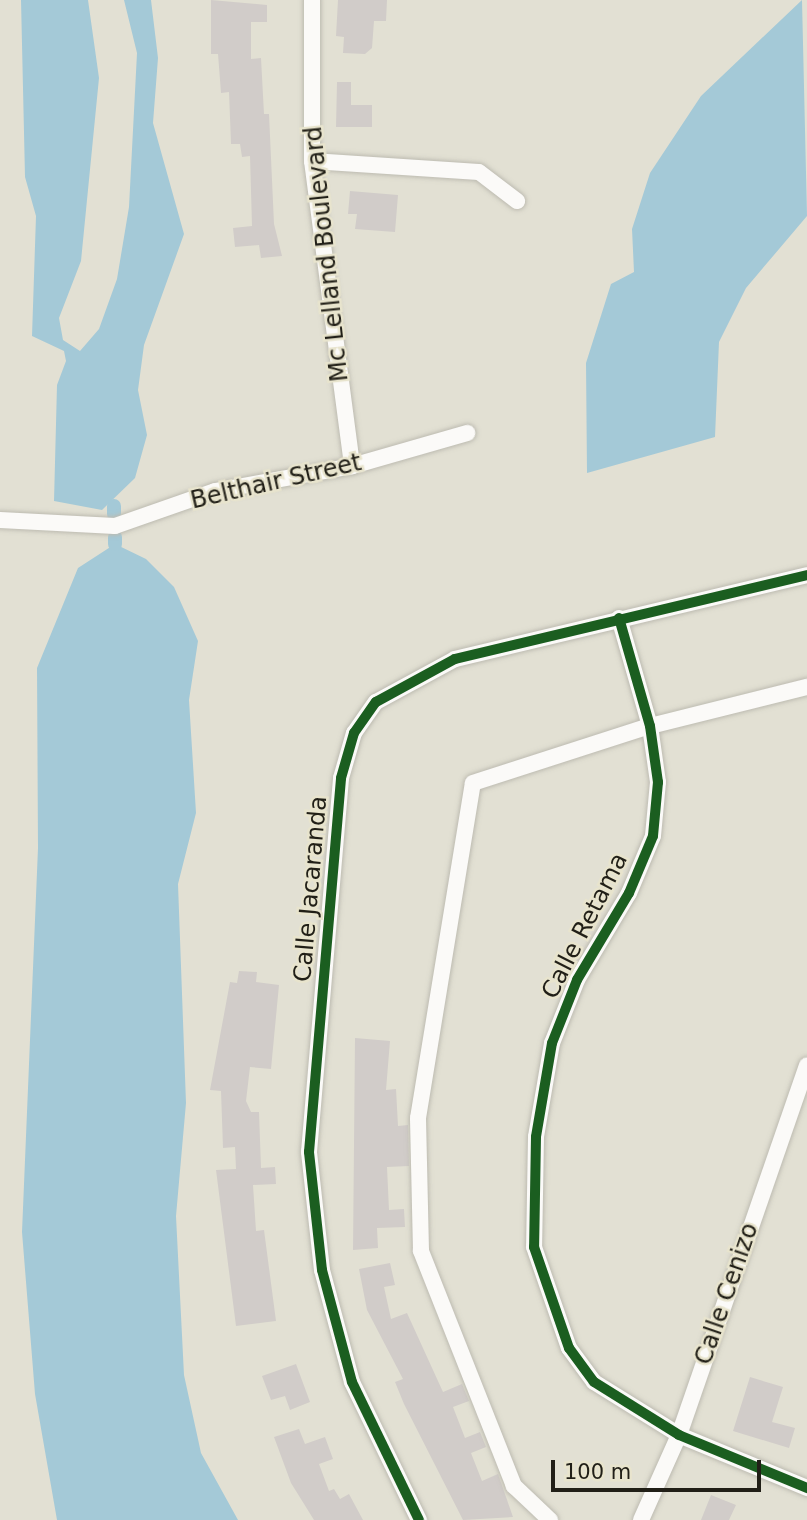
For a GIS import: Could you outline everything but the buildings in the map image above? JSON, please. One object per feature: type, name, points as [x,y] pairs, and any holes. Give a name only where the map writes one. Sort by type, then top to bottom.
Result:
[{"type":"street","name":"Mc Lelland Boulevard","points":[[312,0],[312,161],[352,466]]},
{"type":"street","points":[[312,161],[479,172],[517,201]]},
{"type":"street","name":"Belthair Street","points":[[0,520],[115,526],[215,491],[352,466],[467,433]]},
{"type":"street","name":"Calle Jacaranda","points":[[419,1520],[352,1382],[322,1269],[309,1152],[341,778],[354,733],[376,702],[455,659],[807,575]]},
{"type":"street","name":"Calle Retama","points":[[619,618],[650,726],[658,782],[653,836],[629,894],[577,980],[552,1043],[531,1194],[534,1247],[569,1348],[594,1382],[679,1435],[807,1488]]},
{"type":"street","points":[[550,1520],[514,1486],[422,1251],[418,1118],[473,783],[650,726],[807,687]]},
{"type":"street","name":"Calle Cenizo","points":[[641,1520],[679,1435],[807,1066]]},
{"type":"water","points":[[21,0],[88,0],[99,78],[81,261],[59,318],[63,340],[80,351],[99,329],[117,279],[129,207],[137,53],[124,0],[151,0],[158,58],[153,123],[184,234],[144,345],[138,390],[147,435],[135,478],[102,510],[54,501],[57,385],[66,361],[64,351],[32,336],[36,216],[25,177]]},
{"type":"water","points":[[802,0],[807,216],[746,288],[719,342],[715,437],[587,473],[586,363],[611,284],[634,272],[632,229],[650,173],[701,96]]},
{"type":"water","points":[[115,544],[146,559],[174,587],[198,641],[189,700],[196,813],[178,884],[186,1103],[176,1216],[184,1375],[201,1453],[238,1520],[57,1520],[35,1394],[22,1232],[38,848],[37,668],[78,568]]},
{"type":"waterway","points":[[114,506],[114,514]]},
{"type":"waterway","points":[[115,537],[115,544]]},
{"type":"cycle path","points":[[419,1520],[352,1382],[322,1270],[309,1152],[341,778],[354,733],[376,702],[455,659],[807,575]]},
{"type":"cycle path","points":[[619,618],[650,726],[658,782],[653,836],[629,893],[577,980],[552,1043],[536,1137],[534,1247],[569,1348],[594,1382],[679,1435],[807,1488]]}]
